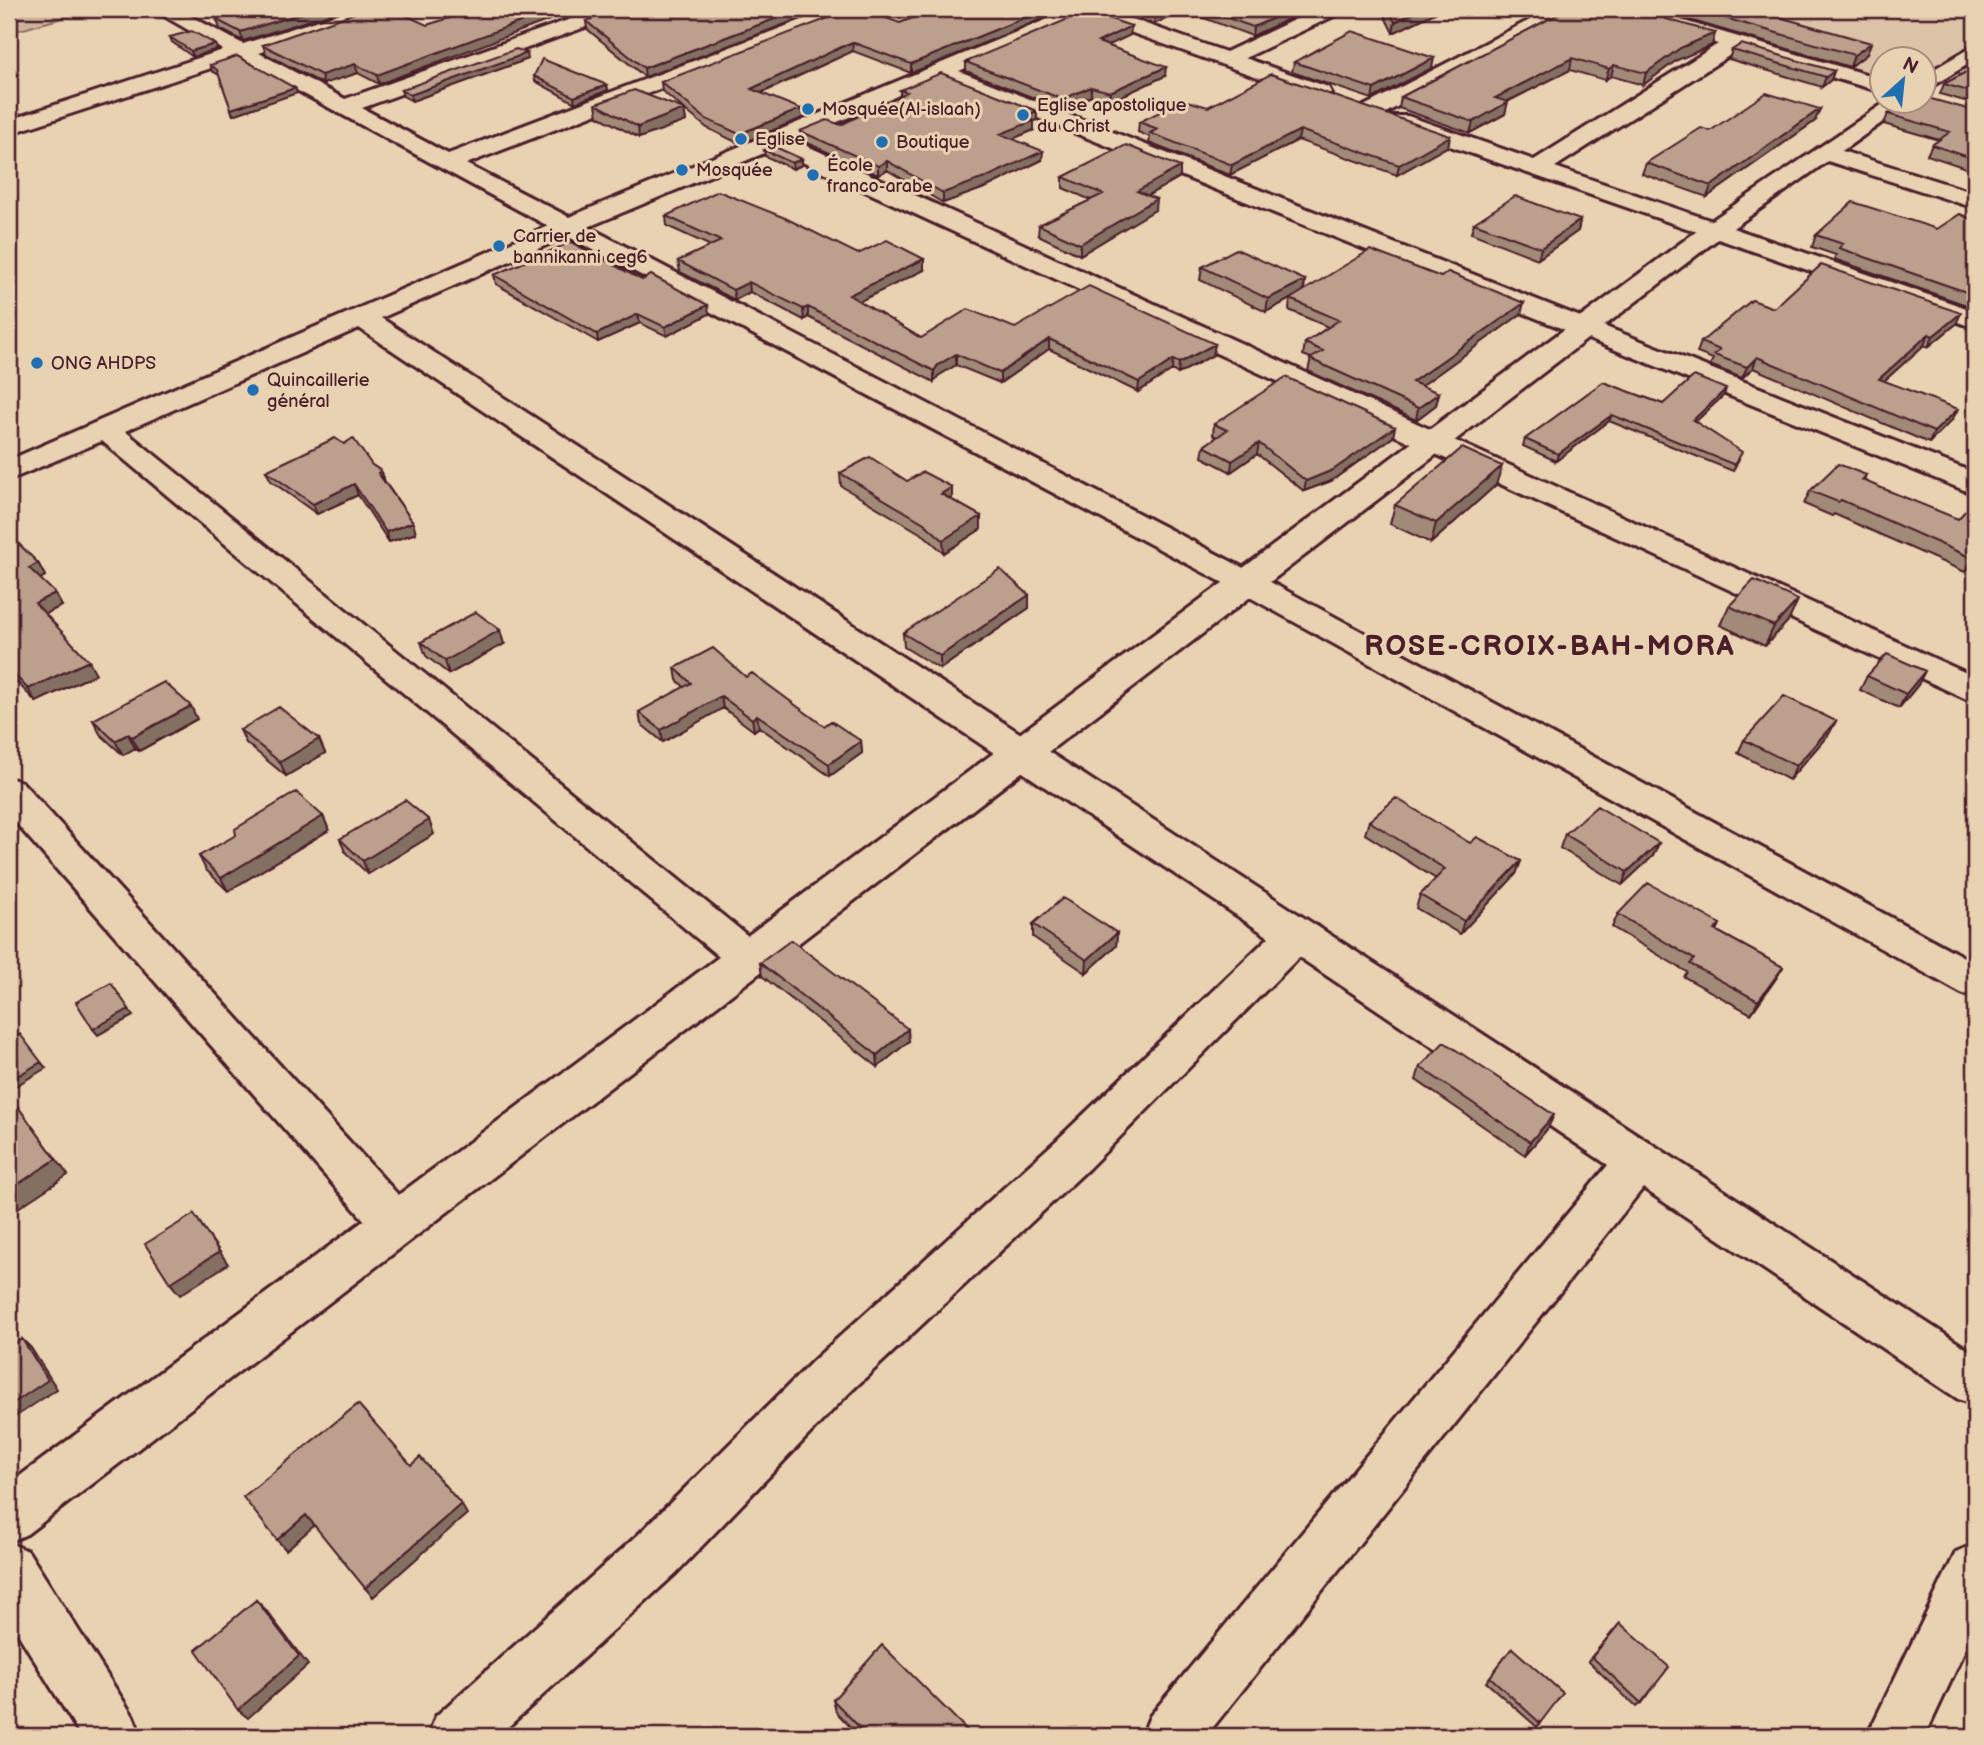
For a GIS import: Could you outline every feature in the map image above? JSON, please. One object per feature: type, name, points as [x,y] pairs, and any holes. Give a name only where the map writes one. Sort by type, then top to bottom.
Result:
[{"type":"street","points":[[162,9],[447,163],[1248,583],[1975,982]]},
{"type":"street","points":[[9,127],[372,9]]},
{"type":"street","points":[[447,163],[849,9]]},
{"type":"street","points":[[9,471],[568,226],[1087,9],[1975,320]]},
{"type":"street","points":[[1227,59],[1334,9]]},
{"type":"street","points":[[1372,111],[1566,9]]},
{"type":"street","points":[[1622,9],[1868,82]]},
{"type":"street","points":[[344,107],[610,10]]},
{"type":"street","points":[[1537,168],[1736,43]]},
{"type":"street","points":[[1938,86],[1975,51]]},
{"type":"street","points":[[941,71],[1975,484]]},
{"type":"street","points":[[9,1516],[395,1223],[750,960],[1021,752],[1714,230],[1880,116]]},
{"type":"street","points":[[774,141],[1435,441],[1975,691]]},
{"type":"street","points":[[1826,153],[1975,201]]},
{"type":"street","points":[[361,317],[1975,1382]]},
{"type":"street","points":[[105,429],[750,960]]},
{"type":"street","points":[[9,791],[395,1223]]},
{"type":"street","points":[[456,1736],[657,1554],[832,1376],[1073,1154],[1297,934]]},
{"type":"street","points":[[1170,1736],[1639,1160]]},
{"type":"street","points":[[9,1570],[114,1736]]},
{"type":"street","points":[[1895,1736],[1975,1571]]},
{"type":"shaded area","points":[[9,9],[95,9],[9,33]]},
{"type":"shaded area","points":[[1648,9],[1975,9],[1975,41],[1938,67],[1938,46],[1868,46],[1868,75]]},
{"type":"building","points":[[242,9],[316,9],[240,32],[217,20],[249,11]]},
{"type":"building","points":[[366,9],[392,9],[427,25],[480,9],[555,9],[377,75],[355,64],[321,75],[263,45]]},
{"type":"building","points":[[618,9],[801,9],[644,68],[586,21]]},
{"type":"building","points":[[852,9],[861,9],[900,23],[936,9],[1046,9],[911,64],[852,42],[751,89],[801,109],[739,134],[706,119],[661,82]]},
{"type":"building","points":[[1136,9],[1171,9],[1155,15]]},
{"type":"building","points":[[1202,9],[1294,9],[1253,27]]},
{"type":"building","points":[[1388,9],[1422,9],[1395,22]]},
{"type":"building","points":[[1568,9],[1632,9],[1715,33],[1680,48],[1646,73],[1614,65],[1609,69],[1572,58],[1495,98],[1508,102],[1473,122],[1401,97]]},
{"type":"building","points":[[1693,9],[1751,9],[1871,43],[1854,55]]},
{"type":"building","points":[[1087,11],[1131,26],[1098,42],[1166,67],[1110,92],[1091,87],[1062,99],[966,62]]},
{"type":"building","points":[[192,31],[215,44],[191,51],[170,37]]},
{"type":"building","points":[[1352,31],[1434,58],[1374,89],[1294,62]]},
{"type":"building","points":[[1741,44],[1834,71],[1826,77],[1732,50]]},
{"type":"building","points":[[516,49],[527,53],[410,95],[401,90]]},
{"type":"building","points":[[237,56],[295,88],[231,109],[217,70],[210,65]]},
{"type":"building","points":[[542,59],[607,85],[574,97],[534,76]]},
{"type":"building","points":[[1975,67],[1975,93],[1944,84]]},
{"type":"building","points":[[941,73],[1037,111],[1024,116],[1034,121],[1000,134],[1043,151],[987,177],[943,193],[887,161],[878,166],[800,131],[827,120],[841,125],[907,92],[900,90]]},
{"type":"building","points":[[1271,74],[1450,136],[1399,165],[1300,130],[1232,165],[1150,133],[1158,129],[1139,122],[1184,100],[1208,107]]},
{"type":"building","points":[[634,90],[684,109],[638,127],[596,104]]},
{"type":"building","points":[[1766,93],[1820,109],[1711,186],[1646,163],[1701,128],[1710,131]]},
{"type":"building","points":[[1938,101],[1975,111],[1975,159],[1932,145],[1950,132],[1895,116],[1938,116]]},
{"type":"building","points":[[1126,145],[1180,167],[1137,191],[1156,199],[1080,244],[1039,225],[1103,194],[1063,177]]},
{"type":"building","points":[[773,146],[802,159],[792,163],[764,150]]},
{"type":"building","points":[[718,191],[785,218],[858,254],[887,240],[924,259],[849,295],[921,338],[968,309],[1015,328],[1089,286],[1215,344],[1179,363],[1173,360],[1139,382],[1049,339],[1000,373],[956,354],[938,365],[934,371],[808,307],[803,309],[749,282],[733,290],[678,261],[721,241],[666,216]]},
{"type":"building","points":[[1515,196],[1580,220],[1541,248],[1474,223]]},
{"type":"building","points":[[1853,202],[1937,229],[1960,214],[1975,221],[1975,295],[1839,248],[1843,244],[1816,235]]},
{"type":"building","points":[[571,242],[642,280],[651,275],[708,305],[665,327],[638,314],[597,334],[494,275]]},
{"type":"building","points":[[1236,249],[1305,280],[1268,299],[1202,267]]},
{"type":"building","points":[[1370,250],[1441,277],[1448,272],[1524,303],[1412,382],[1439,393],[1418,408],[1310,359],[1323,351],[1305,343],[1339,320],[1290,299]]},
{"type":"building","points":[[1821,265],[1961,313],[1933,336],[1929,334],[1879,379],[1958,409],[1934,432],[1757,357],[1747,367],[1714,355],[1720,350],[1701,342],[1752,300],[1774,308]]},
{"type":"building","points":[[1694,376],[1726,389],[1693,420],[1742,452],[1735,465],[1612,415],[1558,454],[1525,439],[1603,382],[1663,404]]},
{"type":"building","points":[[1286,377],[1395,427],[1333,470],[1306,481],[1259,443],[1232,461],[1204,446],[1227,430],[1214,424]]},
{"type":"building","points":[[335,438],[344,444],[353,438],[372,465],[381,471],[378,473],[413,522],[386,532],[354,484],[313,504],[266,471]]},
{"type":"building","points":[[1462,448],[1502,466],[1436,523],[1395,505]]},
{"type":"building","points":[[870,457],[907,481],[923,472],[952,487],[941,494],[981,516],[943,540],[924,523],[840,473]]},
{"type":"building","points":[[1838,464],[1866,475],[1862,480],[1958,519],[1975,500],[1975,556],[1972,558],[1841,500],[1838,502],[1810,491]]},
{"type":"building","points":[[12,537],[38,563],[29,568],[55,593],[35,603],[89,661],[28,689],[9,669],[9,539]]},
{"type":"building","points":[[1000,569],[1029,595],[940,656],[903,633]]},
{"type":"building","points":[[1754,580],[1798,600],[1774,626],[1729,606]]},
{"type":"building","points":[[476,612],[500,630],[445,661],[421,642]]},
{"type":"building","points":[[713,648],[746,677],[752,673],[824,726],[831,721],[861,741],[829,764],[757,715],[752,719],[721,696],[661,730],[639,712],[691,683],[675,668]]},
{"type":"building","points":[[1887,654],[1925,671],[1906,694],[1867,676]]},
{"type":"building","points":[[164,682],[191,706],[132,737],[128,734],[115,741],[93,720]]},
{"type":"building","points":[[1784,696],[1836,721],[1796,766],[1744,740]]},
{"type":"building","points":[[279,707],[319,739],[280,762],[240,730]]},
{"type":"building","points":[[296,792],[323,816],[221,878],[199,856],[236,835],[235,829]]},
{"type":"building","points":[[1396,798],[1470,843],[1477,837],[1521,861],[1464,921],[1420,895],[1445,869],[1369,821]]},
{"type":"building","points":[[405,800],[429,820],[363,861],[340,839]]},
{"type":"building","points":[[1597,806],[1659,843],[1627,872],[1565,834]]},
{"type":"building","points":[[1648,883],[1720,924],[1715,930],[1783,967],[1758,1001],[1690,964],[1694,959],[1618,914]]},
{"type":"building","points":[[1063,898],[1117,933],[1087,960],[1033,924]]},
{"type":"building","points":[[791,940],[908,1029],[877,1055],[760,963]]},
{"type":"building","points":[[111,983],[129,1009],[93,1029],[76,1002]]},
{"type":"building","points":[[20,1034],[41,1062],[9,1081],[9,1041]]},
{"type":"building","points":[[1444,1042],[1554,1115],[1530,1142],[1420,1067]]},
{"type":"building","points":[[9,1096],[56,1159],[9,1190]]},
{"type":"building","points":[[194,1214],[219,1252],[170,1283],[145,1244]]},
{"type":"building","points":[[9,1339],[13,1345],[22,1339],[48,1380],[9,1406]]},
{"type":"building","points":[[358,1404],[411,1465],[420,1457],[461,1504],[365,1588],[306,1515],[277,1540],[243,1497]]},
{"type":"building","points":[[256,1600],[299,1656],[238,1710],[196,1650]]},
{"type":"building","points":[[1620,1623],[1669,1667],[1641,1703],[1592,1657]]},
{"type":"building","points":[[882,1645],[973,1736],[868,1736],[833,1700]]},
{"type":"building","points":[[1512,1648],[1563,1693],[1540,1723],[1490,1677]]},
{"type":"place","name":"Mosquée(Al-islaah)","points":[[808,109]]},
{"type":"place","name":"Eglise apostolique du Christ","points":[[1023,115]]},
{"type":"place","name":"Eglise","points":[[741,139]]},
{"type":"place","name":"Boutique","points":[[882,142]]},
{"type":"place","name":"Mosquée","points":[[682,170]]},
{"type":"place","name":"École franco-arabe","points":[[813,175]]},
{"type":"place","name":"Carrier de bannikanni ceg6","points":[[499,246]]},
{"type":"place","name":"ONG AHDPS","points":[[37,363]]},
{"type":"place","name":"Quincaillerie général","points":[[253,390]]},
{"type":"district","name":"ROSE-CROIX-BAH-MORA","points":[[1550,645]]}]
